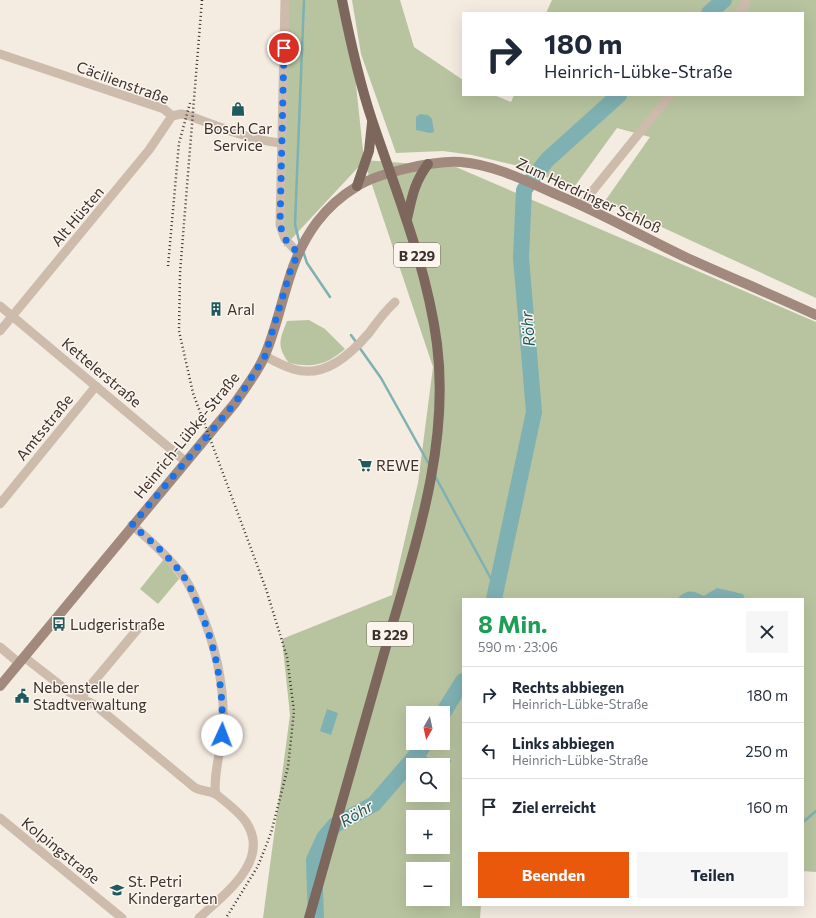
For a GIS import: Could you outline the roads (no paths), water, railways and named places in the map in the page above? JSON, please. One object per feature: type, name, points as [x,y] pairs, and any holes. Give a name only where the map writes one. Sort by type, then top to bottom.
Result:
[{"type":"main road","name":"B 229","points":[[309,918],[429,491],[435,455],[439,399],[437,344],[426,290],[408,219],[372,119],[342,0]]},
{"type":"main road","points":[[357,186],[369,151],[372,119]]},
{"type":"main road","points":[[408,219],[413,190],[418,178],[428,164]]},
{"type":"street","points":[[285,0],[281,229],[290,246],[298,253]]},
{"type":"street","points":[[740,12],[746,0]]},
{"type":"street","name":"Cäcilienstraße","points":[[0,54],[164,109],[172,116],[181,114],[187,115],[238,133],[264,140],[282,142]]},
{"type":"street","points":[[582,204],[669,96]]},
{"type":"street","name":"Alt Hüsten","points":[[0,331],[149,150],[172,116]]},
{"type":"street","name":"Zum Herdringer Schloß","points":[[298,253],[318,221],[357,186],[391,173],[428,164],[462,162],[492,168],[524,178],[560,196],[582,204],[686,257],[816,315]]},
{"type":"street","name":"Heinrich-Lübke-Straße","points":[[0,686],[185,460],[235,403],[265,356],[290,272],[298,253]]},
{"type":"street","points":[[265,356],[293,369],[314,371],[326,368],[337,363],[358,345],[383,312],[395,302]]},
{"type":"street","name":"Kettelerstraße","points":[[0,306],[185,460]]},
{"type":"street","name":"Amtsstraße","points":[[0,504],[96,386]]},
{"type":"street","points":[[132,525],[164,554],[184,576],[200,610],[214,649],[221,676],[223,702],[222,735],[215,785],[216,794]]},
{"type":"street","points":[[80,698],[140,625]]},
{"type":"street","points":[[0,647],[69,692],[94,705],[194,787],[216,794],[246,821],[252,836],[253,848],[249,862],[238,881],[199,918]]},
{"type":"street","name":"Kolpingstraße","points":[[0,818],[122,918]]},
{"type":"water","points":[[420,114],[428,115],[432,119],[434,132],[430,133],[416,130],[416,117]]},
{"type":"water","points":[[717,588],[743,594],[745,598],[678,598],[687,592],[693,592],[704,596]]},
{"type":"water","points":[[327,709],[338,713],[331,735],[320,731]]},
{"type":"waterway","points":[[300,245],[295,224],[304,0]]},
{"type":"waterway","name":"Röhr","points":[[710,12],[724,0]]},
{"type":"waterway","name":"Röhr","points":[[494,598],[534,412],[521,258],[524,190],[547,160],[618,96]]},
{"type":"waterway","points":[[303,251],[307,263],[330,297]]},
{"type":"waterway","points":[[351,335],[356,342]]},
{"type":"waterway","points":[[359,347],[381,378],[430,466]]},
{"type":"waterway","points":[[435,476],[496,588]]},
{"type":"waterway","name":"Röhr","points":[[447,706],[462,683]]},
{"type":"waterway","name":"Röhr","points":[[316,918],[314,860],[324,838],[335,825],[374,804],[420,750]]},
{"type":"waterway","points":[[419,752],[426,758]]},
{"type":"waterway","points":[[804,821],[816,811]]},
{"type":"railway","points":[[202,0],[180,273],[179,331],[193,393],[266,589],[287,657],[294,711],[288,767],[271,833],[258,866],[226,918]]},
{"type":"railway","points":[[168,266],[179,143],[190,103]]},
{"type":"place","name":"Bosch Car Service","points":[[238,109]]},
{"type":"place","name":"Aral","points":[[216,309]]},
{"type":"place","name":"REWE","points":[[365,465]]},
{"type":"place","name":"Ludgeristraße","points":[[59,624]]},
{"type":"place","name":"Nebenstelle der Stadtverwaltung","points":[[22,696]]},
{"type":"place","name":"St. Petri Kindergarten","points":[[117,890]]}]
